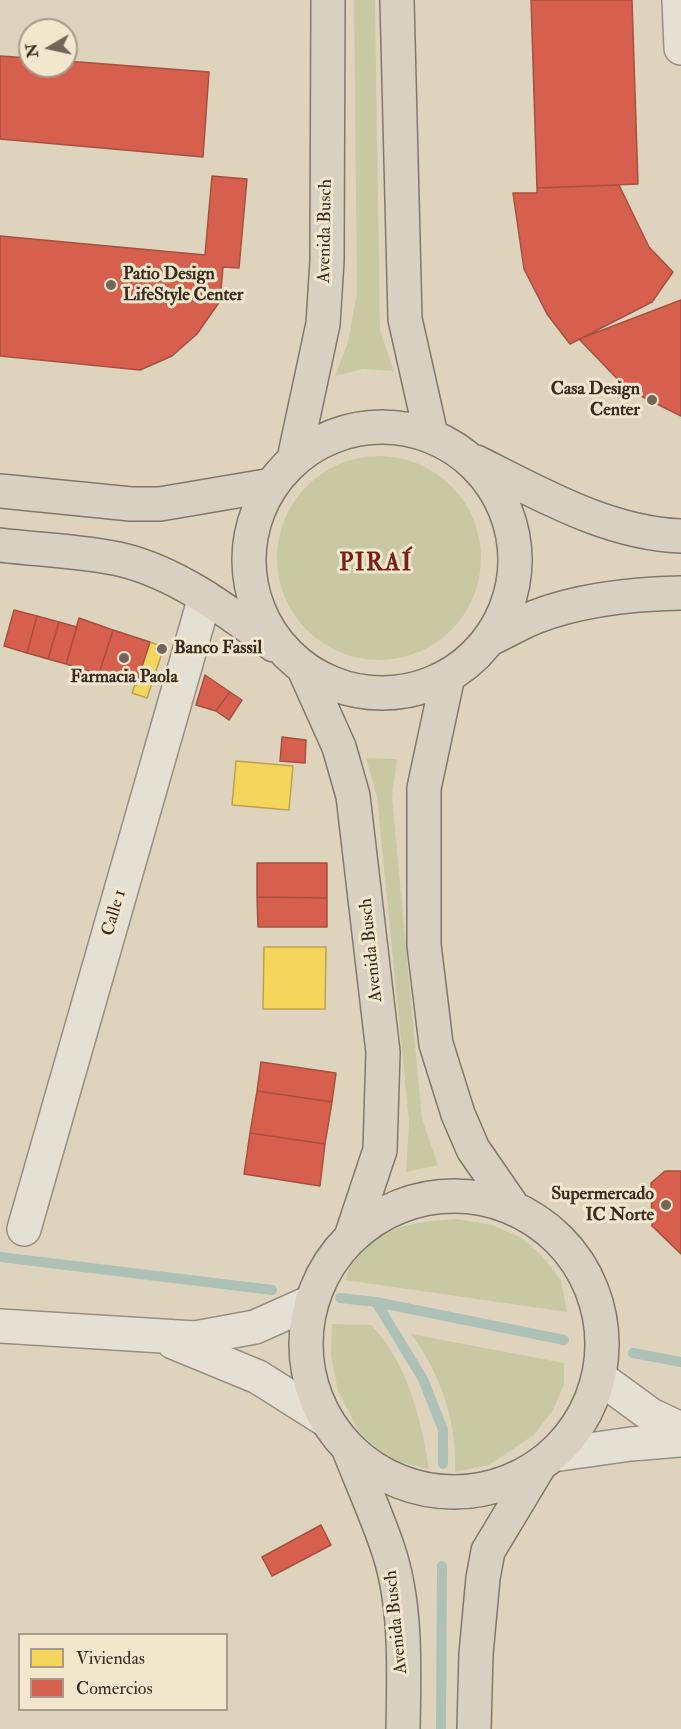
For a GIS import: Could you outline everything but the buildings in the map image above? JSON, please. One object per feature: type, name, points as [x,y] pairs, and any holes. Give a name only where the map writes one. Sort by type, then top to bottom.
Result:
[{"type":"main road","name":"Avenida Busch","points":[[328,0],[327,261],[323,324],[294,459],[272,484],[260,506],[252,529],[249,553],[252,588],[264,622],[294,660],[339,747],[353,796],[383,1052],[380,1150],[351,1237]]},
{"type":"main road","points":[[397,0],[405,319],[431,435]]},
{"type":"main road","points":[[294,459],[324,439],[359,428],[395,427],[431,435],[466,457],[573,509],[610,523],[664,536],[681,536]]},
{"type":"main road","points":[[0,545],[123,560],[170,578],[205,597],[331,684],[360,692],[380,693],[420,688],[448,676],[471,660],[490,639],[506,610],[514,577],[514,543],[506,510],[489,481],[466,457]]},
{"type":"main road","points":[[0,491],[130,504],[160,504],[272,484]]},
{"type":"main road","points":[[490,639],[536,617],[573,606],[633,594],[681,593]]},
{"type":"main road","points":[[448,676],[424,788],[425,956],[436,1044],[458,1114],[473,1149],[513,1207]]},
{"type":"main road","points":[[474,1729],[476,1654],[483,1578],[488,1551],[545,1462],[576,1429],[590,1404],[599,1377],[601,1326],[595,1300],[585,1275],[571,1253],[544,1227],[513,1207],[471,1196],[427,1198],[386,1212],[351,1237],[331,1259],[311,1302],[305,1343],[310,1383],[326,1420],[349,1450],[391,1480],[440,1494],[491,1489],[545,1462]]},
{"type":"main road","name":"Avenida Busch","points":[[349,1450],[389,1550],[399,1603],[404,1668],[403,1729]]},
{"type":"street","points":[[679,0],[681,48]]},
{"type":"street","name":"Calle 1","points":[[24,1229],[205,597]]},
{"type":"street","points":[[0,1326],[195,1338],[255,1327],[311,1302]]},
{"type":"street","points":[[154,1336],[200,1351],[258,1377],[326,1420]]},
{"type":"street","points":[[599,1377],[651,1415],[681,1429]]},
{"type":"street","points":[[545,1462],[631,1444],[681,1440]]},
{"type":"green space","points":[[354,0],[375,0],[380,331],[394,371],[363,369],[335,376],[348,342],[357,293]]},
{"type":"green space","points":[[379,456],[399,458],[418,464],[451,486],[473,519],[479,538],[481,558],[479,578],[473,597],[451,630],[418,652],[399,658],[379,660],[359,658],[340,652],[307,630],[285,597],[279,578],[277,558],[279,538],[285,519],[307,486],[340,464],[359,458]]},
{"type":"green space","points":[[366,758],[397,759],[392,797],[422,1119],[438,1165],[406,1172],[409,1122],[377,797]]},
{"type":"green space","points":[[456,1219],[492,1225],[522,1238],[542,1256],[561,1280],[567,1312],[345,1280],[355,1258],[375,1239],[401,1227],[428,1221]]},
{"type":"green space","points":[[332,1324],[371,1325],[395,1356],[417,1411],[429,1469],[391,1460],[359,1432],[338,1391],[331,1355]]},
{"type":"green space","points":[[411,1334],[564,1363],[564,1384],[553,1410],[534,1435],[489,1465],[455,1472],[453,1435],[445,1399],[431,1366]]},
{"type":"waterway","points":[[0,1257],[272,1290]]},
{"type":"waterway","points":[[340,1298],[376,1302],[564,1340]]},
{"type":"waterway","points":[[376,1302],[423,1379],[443,1430],[443,1464]]},
{"type":"waterway","points":[[633,1353],[681,1362]]},
{"type":"waterway","points":[[441,1729],[442,1566]]},
{"type":"place","name":"Patio Design LifeStyle Center","points":[[111,285]]},
{"type":"place","name":"Casa Design Center","points":[[652,400]]},
{"type":"place","name":"Banco Fassil","points":[[162,649]]},
{"type":"place","name":"Farmacia Paola","points":[[124,658]]},
{"type":"place","name":"Supermercado IC Norte","points":[[666,1205]]},
{"type":"district","name":"PIRAÍ","points":[[376,565]]}]
